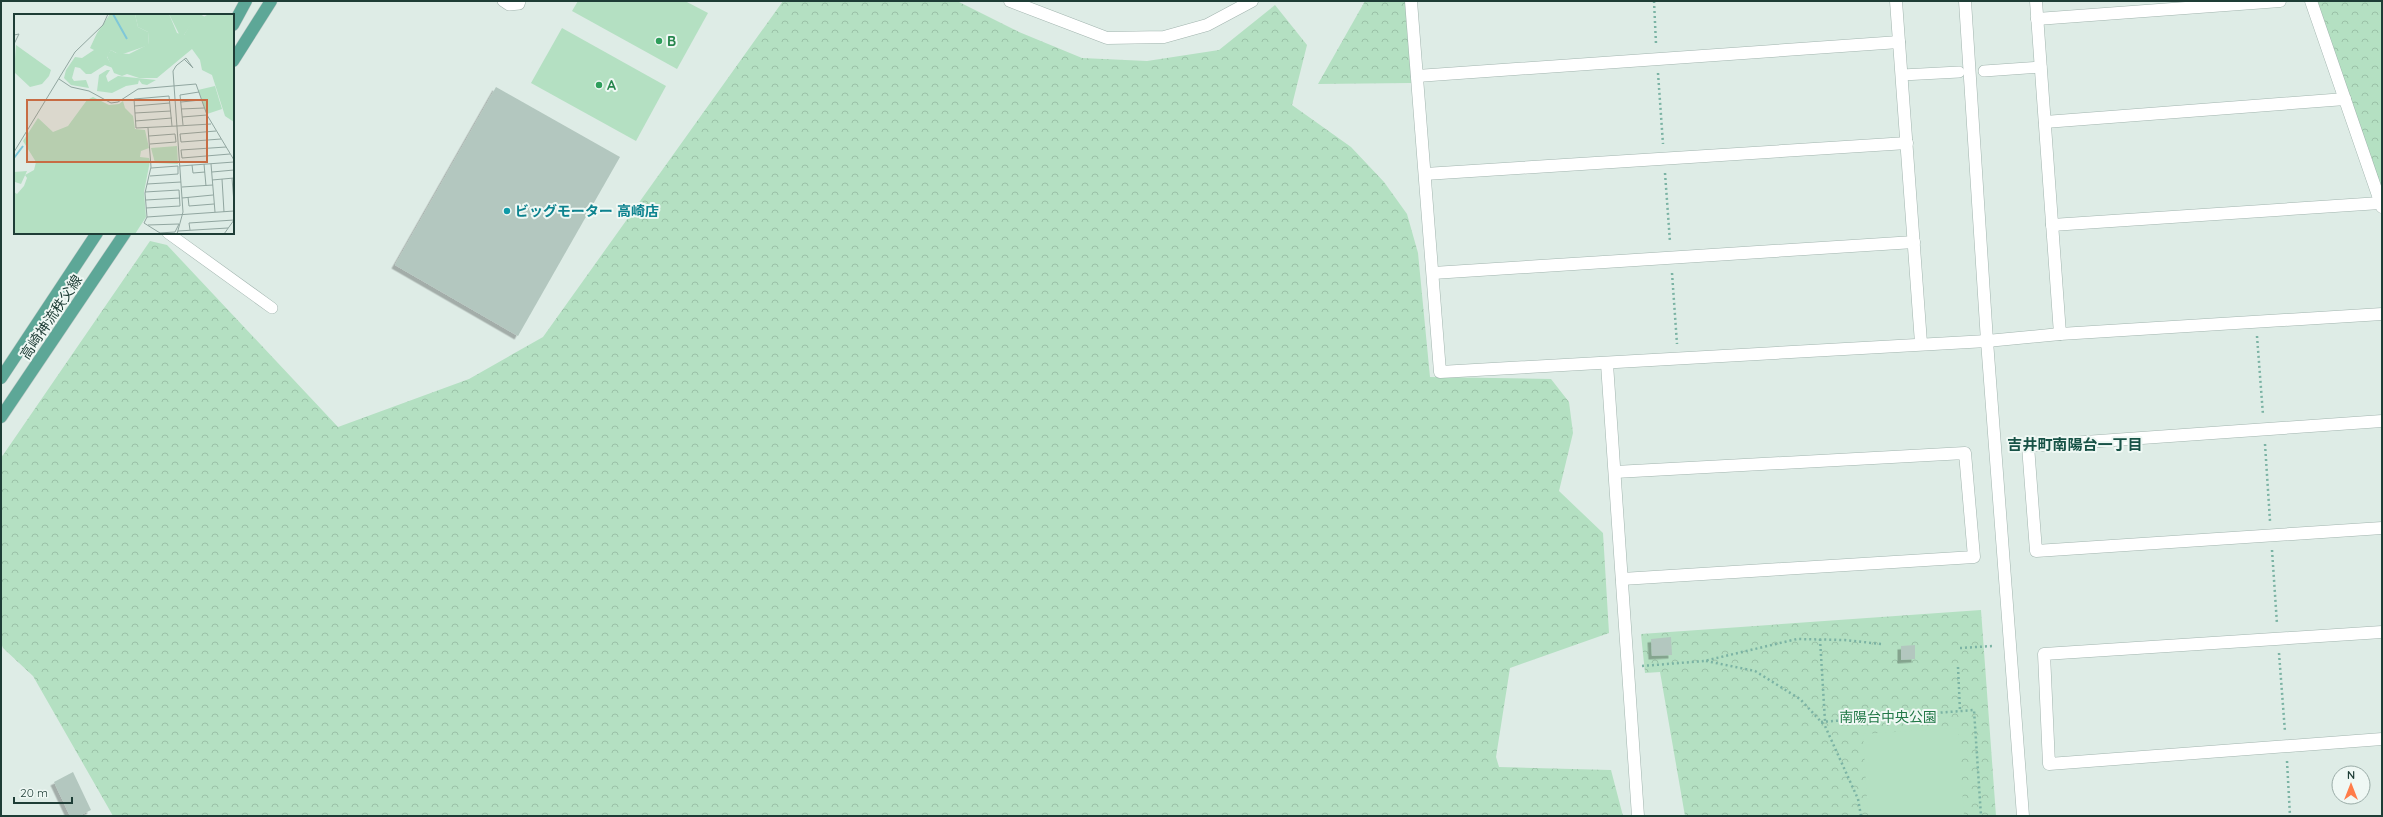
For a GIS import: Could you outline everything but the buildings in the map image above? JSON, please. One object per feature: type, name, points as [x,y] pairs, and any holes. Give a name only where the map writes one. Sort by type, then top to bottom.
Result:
[{"type":"main road","points":[[234,23],[246,1]]},
{"type":"main road","points":[[234,59],[270,1]]},
{"type":"main road","name":"高崎神流秩父線","points":[[1,378],[96,234]]},
{"type":"main road","name":"高崎神流秩父線","points":[[1,417],[124,234]]},
{"type":"street","points":[[1010,1],[1106,38],[1164,37],[1207,25],[1252,1]]},
{"type":"street","points":[[1411,1],[1440,372],[1607,364],[1922,343],[1988,341],[2060,334],[2382,314]]},
{"type":"street","points":[[1896,1],[1922,343]]},
{"type":"street","points":[[1965,1],[2023,816]]},
{"type":"street","points":[[2036,1],[2060,334]]},
{"type":"street","points":[[2037,19],[2280,1]]},
{"type":"street","points":[[2052,226],[2381,205],[2311,1]]},
{"type":"street","points":[[1417,76],[1899,42]]},
{"type":"street","points":[[2045,122],[2344,99]]},
{"type":"street","points":[[1425,174],[1906,143]]},
{"type":"street","points":[[1433,273],[1914,242]]},
{"type":"street","points":[[1607,364],[1638,816]]},
{"type":"street","points":[[2382,421],[2028,446],[2036,551],[2382,528]]},
{"type":"street","points":[[1615,472],[1965,453],[1974,557],[1622,579]]},
{"type":"street","points":[[2382,632],[2044,654],[2048,764],[2382,739]]},
{"type":"lane","points":[[503,1],[509,5],[519,4],[520,1]]},
{"type":"lane","points":[[1984,70],[2041,67]]},
{"type":"lane","points":[[1902,75],[1959,72]]},
{"type":"lane","points":[[169,234],[272,308]]},
{"type":"path","points":[[1654,1],[1678,359]]},
{"type":"path","points":[[2256,322],[2290,816]]},
{"type":"path","points":[[1628,667],[1704,661],[1796,639],[1820,639],[1881,644]]},
{"type":"path","points":[[1820,639],[1825,721]]},
{"type":"path","points":[[1960,648],[1993,646]]},
{"type":"path","points":[[1704,661],[1727,664],[1755,671],[1800,699],[1821,722],[1832,740],[1858,799],[1861,816]]},
{"type":"path","points":[[1958,667],[1960,711]]},
{"type":"path","points":[[1821,722],[1974,710],[1982,816]]},
{"type":"green space","name":"B","points":[[578,1],[685,1],[708,13],[677,69],[572,11]]},
{"type":"green space","points":[[783,1],[957,1],[1019,32],[1082,58],[1147,61],[1219,50],[1275,5],[1307,45],[1292,105],[1351,147],[1384,182],[1407,214],[1418,253],[1430,377],[1551,379],[1569,402],[1573,433],[1559,491],[1603,533],[1609,633],[1510,668],[1496,757],[1499,767],[1611,770],[1623,816],[113,816],[33,676],[3,648],[1,643],[1,458],[150,241],[167,245],[338,427],[469,379],[543,337]]},
{"type":"green space","points":[[1365,1],[1407,1],[1411,83],[1318,84]]},
{"type":"green space","points":[[2317,1],[2382,1],[2381,187]]},
{"type":"green space","name":"A","points":[[562,28],[666,86],[636,141],[531,83]]},
{"type":"green space","name":"南陽台中央公園","points":[[1981,610],[1996,816],[1685,816],[1660,672],[1645,673],[1641,634]]},
{"type":"green space","points":[[1958,728],[1964,816],[1868,816],[1863,734]]},
{"type":"place","name":"B","points":[[659,41]]},
{"type":"place","name":"A","points":[[599,85]]},
{"type":"place","name":"ビッグモーター 高崎店","points":[[507,211]]},
{"type":"district","name":"吉井町南陽台一丁目","points":[[2075,445]]}]
